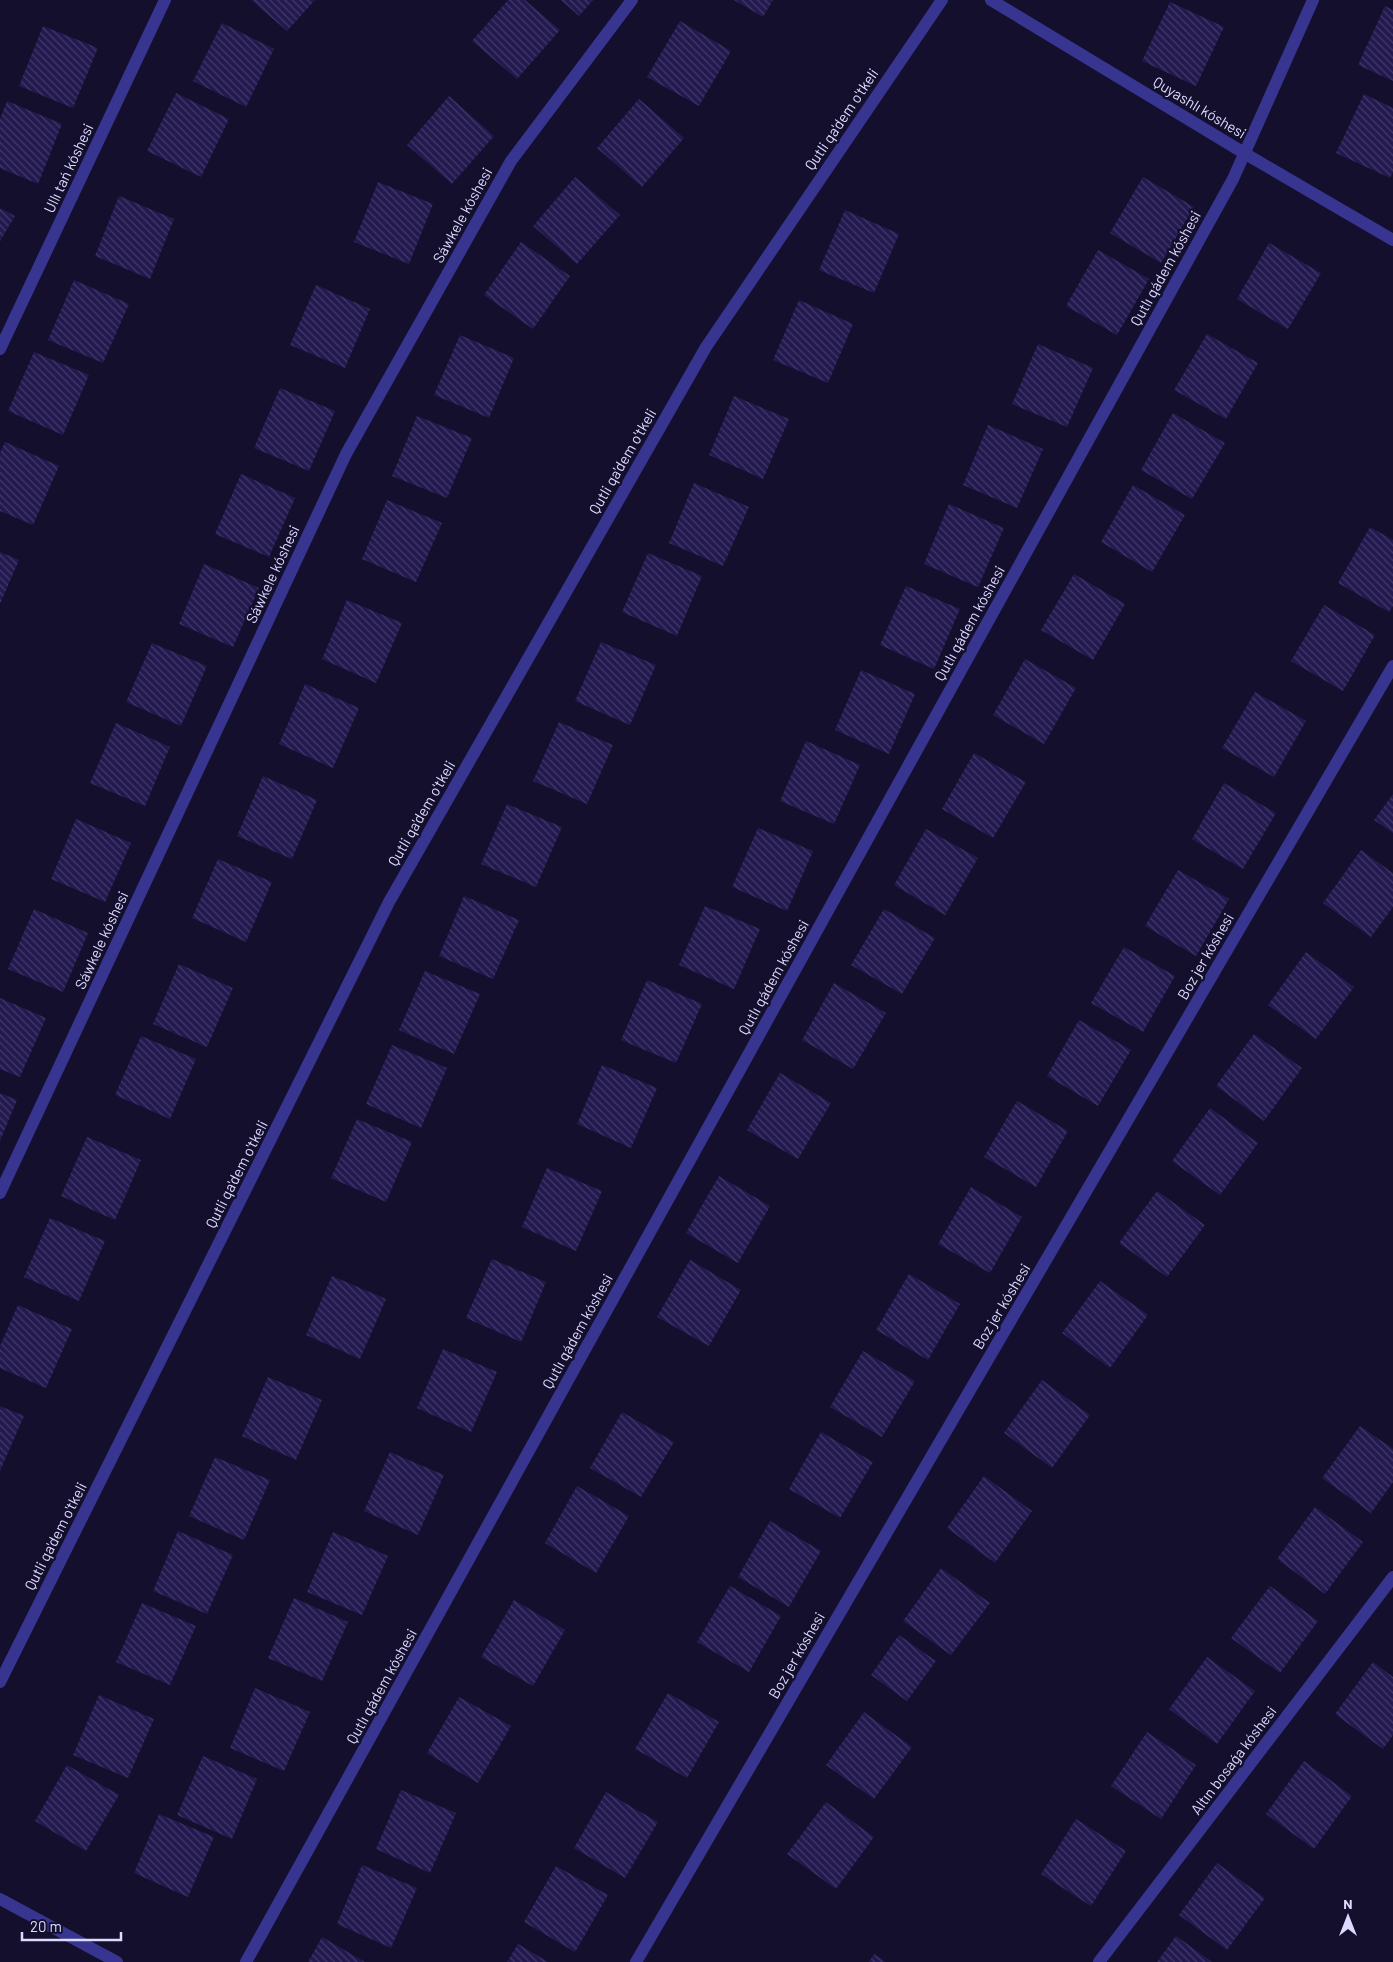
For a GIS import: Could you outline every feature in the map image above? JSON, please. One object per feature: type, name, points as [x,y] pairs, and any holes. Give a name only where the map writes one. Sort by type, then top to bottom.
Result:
[{"type":"street","name":"Ullı tań kóshesi","points":[[0,349],[165,0]]},
{"type":"street","name":"Sáwkele kóshesi","points":[[0,1193],[346,454],[511,161],[632,0]]},
{"type":"street","name":"Qutli qa'dem o'tkeli","points":[[0,1682],[389,902],[706,347],[942,0]]},
{"type":"street","name":"Quyashlı kóshesi","points":[[991,0],[1244,153],[1393,240]]},
{"type":"street","name":"Qutlı qádem kóshesi","points":[[246,1962],[1224,196],[1313,0]]},
{"type":"street","name":"Boz jer kóshesi","points":[[636,1962],[1393,666]]},
{"type":"street","name":"Altın bosaǵa kóshesi","points":[[1099,1962],[1393,1577]]},
{"type":"street","points":[[0,1899],[117,1962]]},
{"type":"building","points":[[251,0],[315,0],[287,31]]},
{"type":"building","points":[[508,0],[525,0],[560,30],[517,79],[472,41]]},
{"type":"building","points":[[561,0],[593,0],[579,16]]},
{"type":"building","points":[[734,0],[773,0],[763,17]]},
{"type":"building","points":[[1170,2],[1224,27],[1196,86],[1142,61]]},
{"type":"building","points":[[1385,6],[1393,10],[1393,81],[1358,65]]},
{"type":"building","points":[[680,21],[731,51],[699,106],[647,77]]},
{"type":"building","points":[[222,23],[274,49],[246,107],[193,81]]},
{"type":"building","points":[[43,26],[98,48],[73,108],[19,86]]},
{"type":"building","points":[[176,93],[229,119],[201,177],[147,151]]},
{"type":"building","points":[[1364,94],[1393,108],[1393,172],[1390,178],[1336,153]]},
{"type":"building","points":[[449,96],[494,136],[452,184],[407,145]]},
{"type":"building","points":[[639,99],[684,138],[642,187],[597,148]]},
{"type":"building","points":[[7,101],[62,124],[38,184],[0,168],[0,119]]},
{"type":"building","points":[[575,177],[620,215],[577,264],[533,226]]},
{"type":"building","points":[[1143,177],[1194,207],[1161,263],[1110,233]]},
{"type":"building","points":[[378,182],[433,204],[409,264],[354,242]]},
{"type":"building","points":[[119,196],[174,219],[150,279],[95,256]]},
{"type":"building","points":[[0,208],[15,216],[0,241]]},
{"type":"building","points":[[845,210],[899,234],[874,293],[819,270]]},
{"type":"building","points":[[521,242],[570,276],[533,329],[484,295]]},
{"type":"building","points":[[1269,243],[1321,273],[1288,329],[1237,299]]},
{"type":"building","points":[[1098,250],[1149,279],[1117,335],[1066,306]]},
{"type":"building","points":[[74,280],[129,304],[103,363],[48,340]]},
{"type":"building","points":[[316,285],[370,309],[345,368],[290,345]]},
{"type":"building","points":[[799,300],[853,324],[828,383],[773,360]]},
{"type":"building","points":[[1207,334],[1258,363],[1226,419],[1174,390]]},
{"type":"building","points":[[460,335],[514,358],[489,418],[434,395]]},
{"type":"building","points":[[1038,344],[1093,368],[1067,427],[1012,404]]},
{"type":"building","points":[[34,352],[89,375],[63,435],[8,411]]},
{"type":"building","points":[[280,388],[335,411],[309,471],[254,448]]},
{"type":"building","points":[[734,396],[789,419],[763,479],[709,455]]},
{"type":"building","points":[[1173,413],[1225,443],[1192,499],[1141,470]]},
{"type":"building","points":[[417,416],[472,438],[447,498],[392,476]]},
{"type":"building","points":[[988,425],[1043,449],[1017,508],[963,485]]},
{"type":"building","points":[[5,442],[59,466],[33,525],[0,511],[0,453]]},
{"type":"building","points":[[241,474],[295,498],[269,557],[215,534]]},
{"type":"building","points":[[694,483],[749,507],[723,566],[669,543]]},
{"type":"building","points":[[1133,485],[1185,515],[1152,572],[1101,542]]},
{"type":"building","points":[[387,500],[442,523],[416,582],[362,559]]},
{"type":"building","points":[[949,504],[1004,528],[978,587],[924,564]]},
{"type":"building","points":[[1370,527],[1393,540],[1393,606],[1389,612],[1338,583]]},
{"type":"building","points":[[0,552],[19,560],[0,604]]},
{"type":"building","points":[[648,553],[702,576],[677,636],[622,612]]},
{"type":"building","points":[[204,564],[259,588],[233,647],[179,624]]},
{"type":"building","points":[[1074,574],[1125,604],[1093,660],[1041,630]]},
{"type":"building","points":[[906,586],[960,609],[934,669],[880,645]]},
{"type":"building","points":[[347,600],[402,623],[376,683],[322,659]]},
{"type":"building","points":[[1324,605],[1375,635],[1343,691],[1291,661]]},
{"type":"building","points":[[601,642],[656,665],[630,725],[575,701]]},
{"type":"building","points":[[152,643],[207,666],[181,726],[126,702]]},
{"type":"building","points":[[1025,659],[1076,688],[1044,744],[993,715]]},
{"type":"building","points":[[861,670],[915,694],[889,754],[835,730]]},
{"type":"building","points":[[305,684],[359,708],[333,768],[279,744]]},
{"type":"building","points":[[1255,692],[1306,721],[1274,777],[1222,748]]},
{"type":"building","points":[[559,722],[613,745],[587,804],[533,781]]},
{"type":"building","points":[[116,723],[170,747],[145,806],[90,783]]},
{"type":"building","points":[[806,741],[860,765],[834,824],[780,801]]},
{"type":"building","points":[[974,753],[1026,782],[993,838],[942,809]]},
{"type":"building","points":[[263,776],[317,800],[292,859],[237,836]]},
{"type":"building","points":[[1224,783],[1276,813],[1243,869],[1192,839]]},
{"type":"building","points":[[1393,794],[1393,833],[1374,820]]},
{"type":"building","points":[[507,804],[562,827],[536,887],[481,864]]},
{"type":"building","points":[[76,819],[131,843],[105,902],[51,879]]},
{"type":"building","points":[[758,828],[813,851],[787,911],[732,887]]},
{"type":"building","points":[[926,829],[978,858],[945,915],[894,885]]},
{"type":"building","points":[[1361,850],[1393,873],[1393,907],[1371,937],[1323,903]]},
{"type":"building","points":[[218,859],[272,882],[246,942],[192,918]]},
{"type":"building","points":[[1178,870],[1229,899],[1196,956],[1145,926]]},
{"type":"building","points":[[464,896],[519,920],[493,979],[439,956]]},
{"type":"building","points":[[705,906],[760,929],[734,989],[679,965]]},
{"type":"building","points":[[34,909],[88,933],[63,992],[8,969]]},
{"type":"building","points":[[884,909],[935,938],[902,994],[851,965]]},
{"type":"building","points":[[1124,947],[1175,976],[1143,1032],[1091,1003]]},
{"type":"building","points":[[1306,952],[1354,987],[1316,1039],[1268,1005]]},
{"type":"building","points":[[179,964],[233,988],[207,1047],[153,1024]]},
{"type":"building","points":[[425,971],[480,994],[454,1054],[399,1030]]},
{"type":"building","points":[[647,980],[702,1004],[676,1063],[621,1040]]},
{"type":"building","points":[[834,983],[886,1013],[853,1069],[802,1040]]},
{"type":"building","points":[[0,998],[46,1018],[20,1077],[0,1069]]},
{"type":"building","points":[[1079,1020],[1131,1050],[1098,1106],[1047,1076]]},
{"type":"building","points":[[1254,1034],[1302,1068],[1264,1121],[1216,1086]]},
{"type":"building","points":[[141,1036],[196,1059],[170,1119],[115,1095]]},
{"type":"building","points":[[392,1045],[447,1068],[421,1128],[366,1104]]},
{"type":"building","points":[[602,1065],[657,1088],[631,1148],[577,1124]]},
{"type":"building","points":[[780,1073],[831,1103],[798,1159],[747,1130]]},
{"type":"building","points":[[0,1093],[17,1100],[0,1141]]},
{"type":"building","points":[[1017,1101],[1068,1131],[1036,1187],[984,1157]]},
{"type":"building","points":[[1210,1108],[1258,1143],[1220,1195],[1172,1161]]},
{"type":"building","points":[[357,1119],[412,1142],[386,1202],[331,1178]]},
{"type":"building","points":[[87,1137],[141,1160],[115,1220],[61,1196]]},
{"type":"building","points":[[547,1168],[602,1191],[576,1251],[522,1227]]},
{"type":"building","points":[[719,1176],[770,1206],[738,1263],[686,1233]]},
{"type":"building","points":[[971,1187],[1022,1217],[990,1273],[938,1244]]},
{"type":"building","points":[[1157,1191],[1205,1225],[1167,1277],[1119,1243]]},
{"type":"building","points":[[50,1218],[105,1241],[79,1301],[24,1277]]},
{"type":"building","points":[[492,1259],[546,1282],[521,1342],[466,1318]]},
{"type":"building","points":[[690,1260],[741,1290],[709,1346],[657,1317]]},
{"type":"building","points":[[909,1274],[960,1304],[928,1360],[876,1330]]},
{"type":"building","points":[[332,1276],[386,1299],[360,1359],[306,1335]]},
{"type":"building","points":[[1100,1281],[1148,1315],[1110,1368],[1062,1333]]},
{"type":"building","points":[[18,1305],[72,1329],[46,1388],[0,1368],[0,1346]]},
{"type":"building","points":[[443,1349],[497,1372],[471,1432],[417,1408]]},
{"type":"building","points":[[863,1351],[915,1381],[882,1437],[830,1407]]},
{"type":"building","points":[[268,1377],[322,1400],[296,1460],[242,1436]]},
{"type":"building","points":[[1042,1380],[1090,1415],[1052,1468],[1004,1433]]},
{"type":"building","points":[[0,1406],[24,1416],[0,1471]]},
{"type":"building","points":[[622,1412],[674,1442],[641,1497],[590,1468]]},
{"type":"building","points":[[1360,1426],[1393,1449],[1393,1482],[1371,1513],[1322,1478]]},
{"type":"building","points":[[821,1432],[873,1462],[840,1518],[789,1489]]},
{"type":"building","points":[[390,1452],[444,1475],[418,1535],[364,1511]]},
{"type":"building","points":[[215,1457],[270,1480],[244,1540],[189,1516]]},
{"type":"building","points":[[984,1476],[1032,1511],[995,1563],[947,1528]]},
{"type":"building","points":[[577,1486],[629,1516],[596,1573],[545,1543]]},
{"type":"building","points":[[1315,1507],[1363,1542],[1325,1594],[1277,1559]]},
{"type":"building","points":[[770,1521],[821,1551],[789,1607],[738,1577]]},
{"type":"building","points":[[178,1531],[233,1555],[207,1614],[153,1591]]},
{"type":"building","points":[[333,1532],[388,1556],[362,1615],[307,1592]]},
{"type":"building","points":[[941,1568],[990,1603],[951,1655],[903,1621]]},
{"type":"building","points":[[730,1586],[781,1616],[749,1672],[697,1642]]},
{"type":"building","points":[[1270,1586],[1318,1621],[1280,1673],[1231,1638]]},
{"type":"building","points":[[294,1598],[348,1622],[322,1681],[268,1658]]},
{"type":"building","points":[[514,1600],[565,1630],[533,1686],[481,1657]]},
{"type":"building","points":[[142,1603],[196,1626],[170,1685],[116,1662]]},
{"type":"building","points":[[899,1635],[936,1661],[907,1701],[871,1675]]},
{"type":"building","points":[[1207,1657],[1255,1691],[1217,1744],[1169,1709]]},
{"type":"building","points":[[1373,1662],[1393,1677],[1393,1735],[1383,1749],[1335,1714]]},
{"type":"building","points":[[255,1688],[310,1712],[284,1771],[230,1748]]},
{"type":"building","points":[[668,1693],[719,1722],[687,1778],[635,1749]]},
{"type":"building","points":[[99,1695],[154,1719],[128,1778],[73,1755]]},
{"type":"building","points":[[459,1697],[511,1726],[478,1783],[427,1753]]},
{"type":"building","points":[[864,1712],[912,1747],[874,1799],[826,1765]]},
{"type":"building","points":[[1147,1732],[1196,1765],[1161,1819],[1111,1786]]},
{"type":"building","points":[[203,1756],[257,1779],[232,1839],[177,1815]]},
{"type":"building","points":[[1304,1761],[1352,1796],[1314,1849],[1266,1814]]},
{"type":"building","points":[[67,1765],[119,1795],[86,1851],[35,1821]]},
{"type":"building","points":[[401,1790],[456,1813],[430,1873],[376,1849]]},
{"type":"building","points":[[606,1792],[658,1822],[625,1878],[574,1848]]},
{"type":"building","points":[[826,1802],[874,1837],[836,1889],[787,1854]]},
{"type":"building","points":[[159,1814],[214,1837],[188,1897],[134,1873]]},
{"type":"building","points":[[1076,1819],[1126,1851],[1091,1906],[1041,1874]]},
{"type":"building","points":[[1217,1863],[1265,1898],[1227,1950],[1179,1915]]},
{"type":"building","points":[[362,1865],[417,1888],[391,1948],[337,1924]]},
{"type":"building","points":[[556,1866],[608,1895],[575,1952],[524,1922]]},
{"type":"building","points":[[1176,1936],[1212,1962],[1157,1962]]},
{"type":"building","points":[[322,1937],[365,1962],[308,1962]]},
{"type":"building","points":[[518,1944],[548,1962],[507,1962]]},
{"type":"building","points":[[874,1954],[886,1962],[869,1962]]}]
